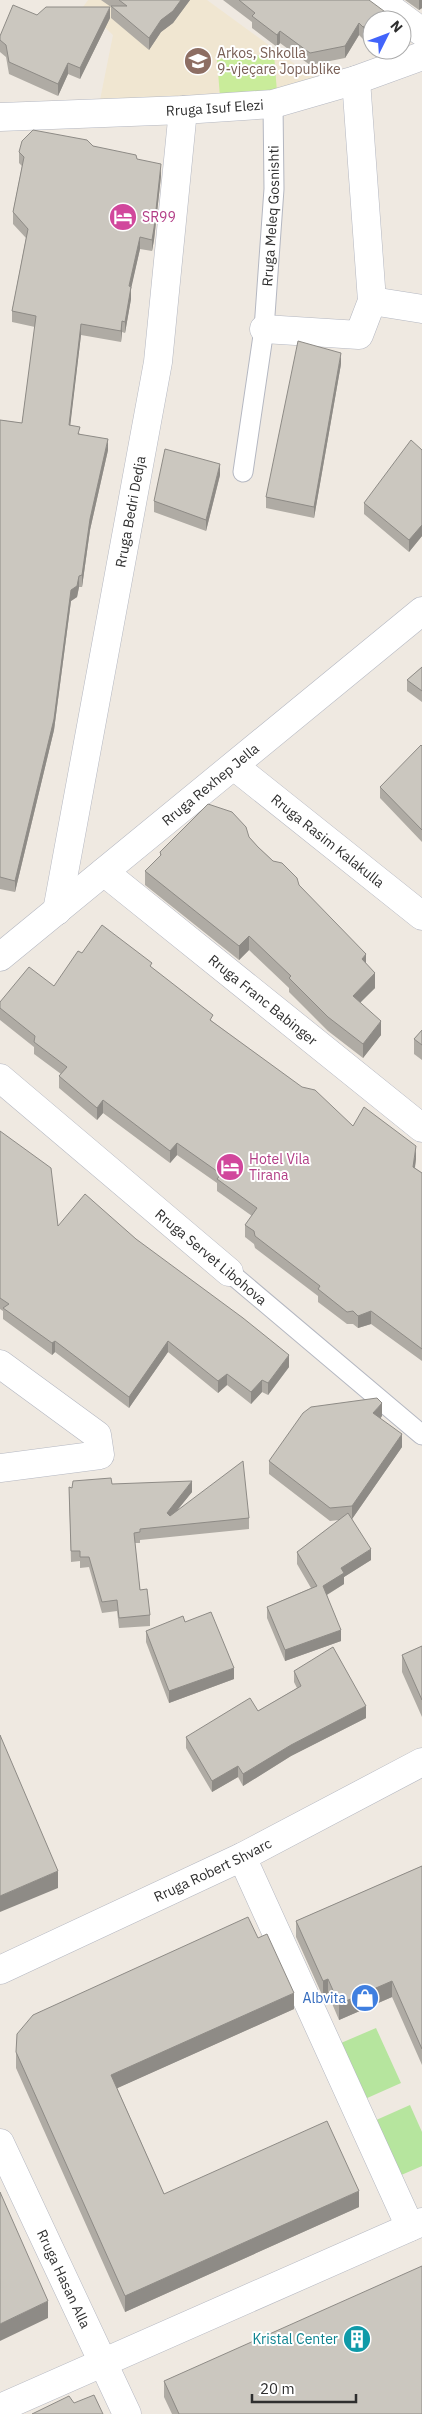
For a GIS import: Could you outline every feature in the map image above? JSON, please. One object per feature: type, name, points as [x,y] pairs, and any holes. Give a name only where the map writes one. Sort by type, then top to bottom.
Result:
[{"type":"street","points":[[379,0],[422,32]]},
{"type":"street","name":"Rruga Isuf Elezi","points":[[0,117],[183,110],[273,104],[356,80],[422,56]]},
{"type":"street","points":[[264,329],[359,335],[372,301],[356,80]]},
{"type":"street","name":"Rruga Bedri Dedja","points":[[57,911],[158,362],[183,110]]},
{"type":"street","points":[[372,301],[422,309]]},
{"type":"street","name":"Rruga Rexhep Jella","points":[[0,957],[422,612]]},
{"type":"street","name":"Rruga Rasim Kalakulla","points":[[234,766],[422,916]]},
{"type":"street","name":"Rruga Franc Babinger","points":[[104,872],[422,1128]]},
{"type":"street","name":"Rruga Servet Libohova","points":[[0,1078],[229,1272]]},
{"type":"street","points":[[0,1364],[97,1435],[100,1455],[0,1468]]},
{"type":"street","name":"Rruga Robert Shvarc","points":[[0,1970],[242,1857],[422,1762]]},
{"type":"street","points":[[0,2408],[416,2225],[242,1857]]},
{"type":"street","name":"Rruga Hasan Alla","points":[[0,2143],[105,2363],[127,2414]]},
{"type":"lane","name":"Rruga Meleq Gosnishti","points":[[243,472],[264,329],[274,190],[273,104]]},
{"type":"lane","name":"Rruga Servet Libohova","points":[[229,1272],[422,1436]]},
{"type":"shaded area","name":"Arkos, Shkolla 9-vjeçare Jopublike","points":[[88,0],[207,0],[314,78],[285,95],[100,100],[113,35],[83,7]]},
{"type":"green space","points":[[274,54],[277,92],[220,97],[217,59]]},
{"type":"green space","points":[[376,2028],[401,2083],[365,2099],[341,2043]]},
{"type":"green space","points":[[410,2105],[422,2132],[422,2166],[399,2176],[374,2121]]},
{"type":"building","points":[[119,0],[181,0],[173,11],[161,20],[149,38],[111,6],[127,6]]},
{"type":"building","points":[[239,0],[369,0],[383,10],[362,10],[362,26],[359,23],[345,46],[310,53],[280,31],[277,35],[252,16],[255,13]]},
{"type":"building","points":[[13,5],[37,15],[46,7],[110,7],[80,68],[68,63],[58,84],[9,62],[6,45],[0,40],[0,36]]},
{"type":"building","points":[[33,130],[87,140],[93,146],[136,155],[137,159],[161,164],[152,240],[140,237],[129,286],[131,287],[125,322],[122,321],[121,331],[81,324],[69,425],[80,427],[78,434],[108,439],[90,519],[82,575],[79,576],[77,586],[71,590],[54,719],[15,881],[0,877],[0,420],[22,423],[36,316],[12,311],[28,229],[13,212],[24,157],[19,152],[22,141]]},
{"type":"building","points":[[298,341],[341,353],[314,507],[266,497]]},
{"type":"building","points":[[411,440],[422,450],[422,525],[409,540],[364,503]]},
{"type":"building","points":[[165,449],[220,464],[206,520],[154,501]]},
{"type":"building","points":[[422,667],[422,691],[407,680]]},
{"type":"building","points":[[422,746],[422,830],[380,787]]},
{"type":"building","points":[[208,804],[232,812],[246,827],[249,837],[258,847],[273,861],[282,863],[297,878],[299,885],[366,954],[362,959],[375,973],[353,996],[381,1021],[363,1044],[328,1017],[289,978],[291,976],[249,936],[239,946],[145,871],[161,855],[160,852]]},
{"type":"building","points":[[102,925],[152,963],[150,966],[213,1015],[210,1020],[302,1087],[315,1090],[353,1126],[364,1107],[416,1146],[413,1167],[422,1173],[422,1349],[371,1311],[358,1316],[353,1311],[347,1312],[318,1289],[320,1286],[255,1236],[254,1231],[245,1225],[257,1208],[217,1179],[221,1174],[177,1143],[170,1151],[103,1100],[97,1108],[59,1076],[67,1067],[34,1042],[35,1036],[0,1008],[0,1002],[29,967],[54,986],[78,951],[82,953]]},
{"type":"building","points":[[422,1030],[422,1045],[414,1039]]},
{"type":"building","points":[[0,1131],[51,1168],[58,1226],[85,1194],[136,1239],[243,1318],[289,1355],[268,1383],[262,1380],[251,1392],[227,1374],[218,1381],[168,1341],[129,1397],[55,1341],[52,1343],[3,1308],[9,1304],[0,1298]]},
{"type":"building","points":[[377,1398],[382,1403],[373,1413],[402,1434],[352,1506],[330,1508],[269,1461],[303,1413],[311,1407]]},
{"type":"building","points":[[243,1461],[249,1518],[140,1529],[140,1532],[134,1533],[140,1590],[147,1589],[150,1615],[119,1618],[117,1600],[102,1602],[89,1557],[80,1557],[80,1551],[71,1551],[69,1487],[72,1488],[73,1481],[111,1478],[112,1484],[192,1481],[167,1513],[170,1516]]},
{"type":"building","points":[[348,1513],[371,1549],[341,1568],[344,1573],[323,1586],[341,1630],[285,1650],[267,1607],[317,1586],[297,1552]]},
{"type":"building","points":[[211,1612],[234,1668],[169,1691],[146,1631],[183,1616],[185,1622]]},
{"type":"building","points":[[422,1646],[422,1700],[402,1655]]},
{"type":"building","points":[[333,1647],[366,1706],[291,1745],[243,1774],[238,1766],[212,1781],[186,1737],[250,1698],[258,1711],[301,1686],[294,1671]]},
{"type":"building","points":[[0,1735],[58,1871],[0,1896]]},
{"type":"building","points":[[422,1866],[422,2049],[392,1981],[339,2004],[328,1979],[323,1981],[296,1921]]},
{"type":"building","points":[[248,1917],[258,1938],[267,1934],[294,1993],[111,2075],[164,2194],[327,2121],[359,2191],[125,2296],[16,2052],[17,2034],[33,2015]]},
{"type":"building","points":[[0,2192],[48,2301],[0,2324]]},
{"type":"building","name":"Kristal Center","points":[[422,2266],[422,2414],[179,2414],[164,2381]]},
{"type":"building","points":[[94,2395],[103,2414],[32,2414],[69,2396],[74,2403]]},
{"type":"place","name":"Arkos, Shkolla 9-vjeçare Jopublike","points":[[198,61]]},
{"type":"place","name":"SR99","points":[[123,217]]},
{"type":"place","name":"Hotel Vila Tirana","points":[[230,1167]]},
{"type":"place","name":"Albvita","points":[[365,1998]]},
{"type":"place","name":"Kristal Center","points":[[357,2339]]}]
